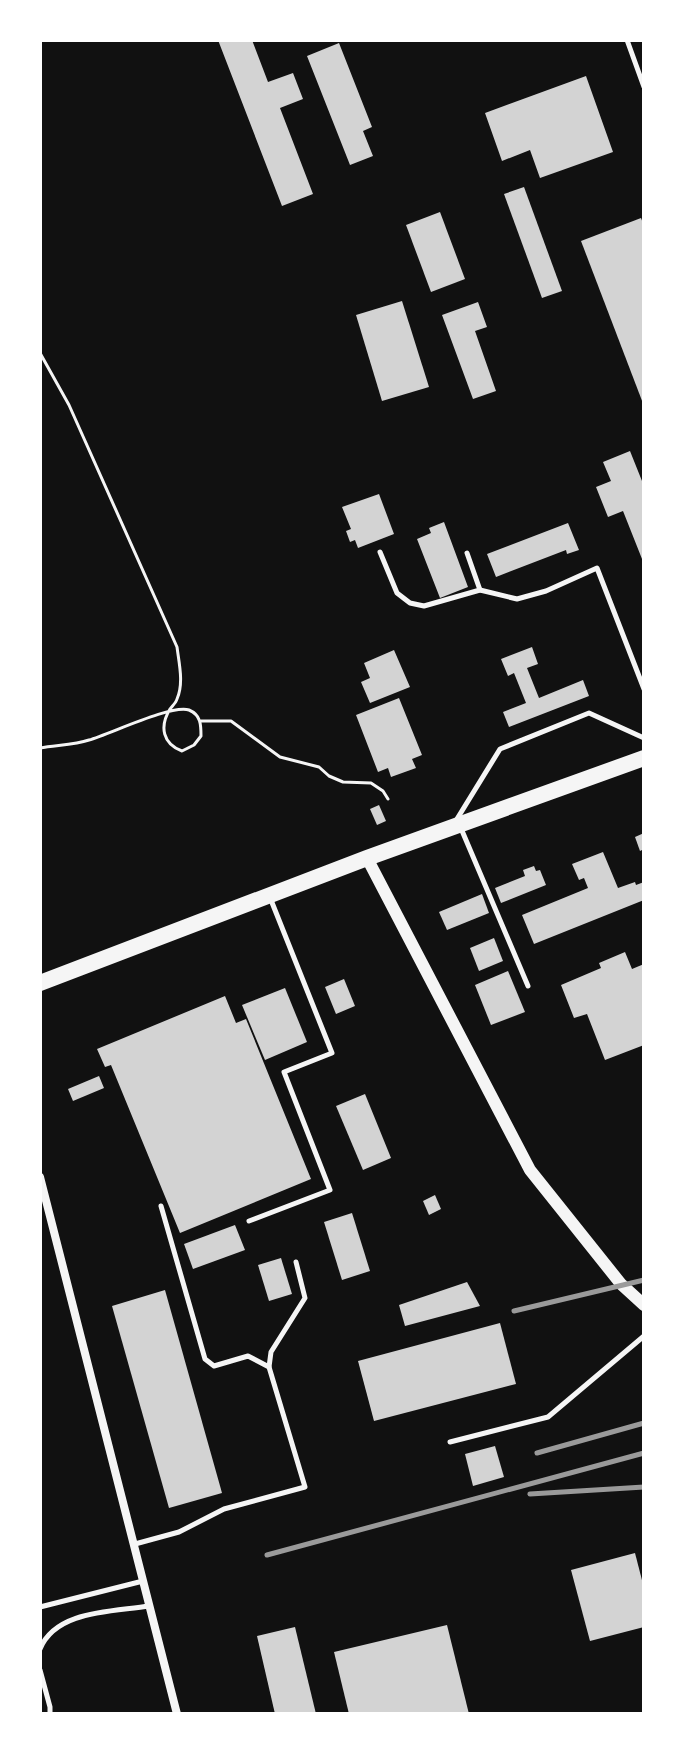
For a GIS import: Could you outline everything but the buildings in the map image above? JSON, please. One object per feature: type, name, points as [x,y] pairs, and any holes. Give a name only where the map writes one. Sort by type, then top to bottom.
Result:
[{"type":"main road","points":[[40,983],[367,858],[644,758]]},
{"type":"street","points":[[367,858],[530,1170],[621,1284],[644,1305]]},
{"type":"street","points":[[40,1177],[177,1714]]},
{"type":"lane","points":[[627,40],[644,87]]},
{"type":"lane","points":[[380,552],[397,593],[410,603],[424,606],[480,590],[517,599],[546,591],[597,568],[644,689]]},
{"type":"lane","points":[[467,553],[480,590]]},
{"type":"lane","points":[[528,986],[456,826],[500,749],[589,713],[644,738]]},
{"type":"lane","points":[[249,1221],[330,1190],[284,1072],[332,1053],[269,895]]},
{"type":"lane","points":[[161,1206],[205,1359],[214,1366],[248,1356],[269,1367]]},
{"type":"lane","points":[[133,1545],[179,1532],[224,1509],[305,1487],[269,1367],[271,1352],[305,1298],[296,1262]]},
{"type":"lane","points":[[450,1442],[548,1417],[644,1336]]},
{"type":"lane","points":[[40,1607],[143,1581]]},
{"type":"lane","points":[[40,1649],[45,1638],[67,1620],[149,1606]]},
{"type":"lane","points":[[40,1670],[50,1714]]},
{"type":"path","points":[[40,353],[69,405],[177,647],[181,676],[177,699],[168,712],[163,725],[165,737],[171,747],[182,751],[194,745],[201,736],[201,721],[192,711],[178,708],[168,712],[87,741],[40,748]]},
{"type":"path","points":[[201,721],[231,721],[280,757],[319,767],[343,782],[371,783],[388,799]]},
{"type":"railway","points":[[514,1311],[644,1280]]},
{"type":"railway","points":[[537,1453],[644,1423]]},
{"type":"railway","points":[[267,1555],[644,1453]]},
{"type":"railway","points":[[530,1494],[644,1487]]}]
